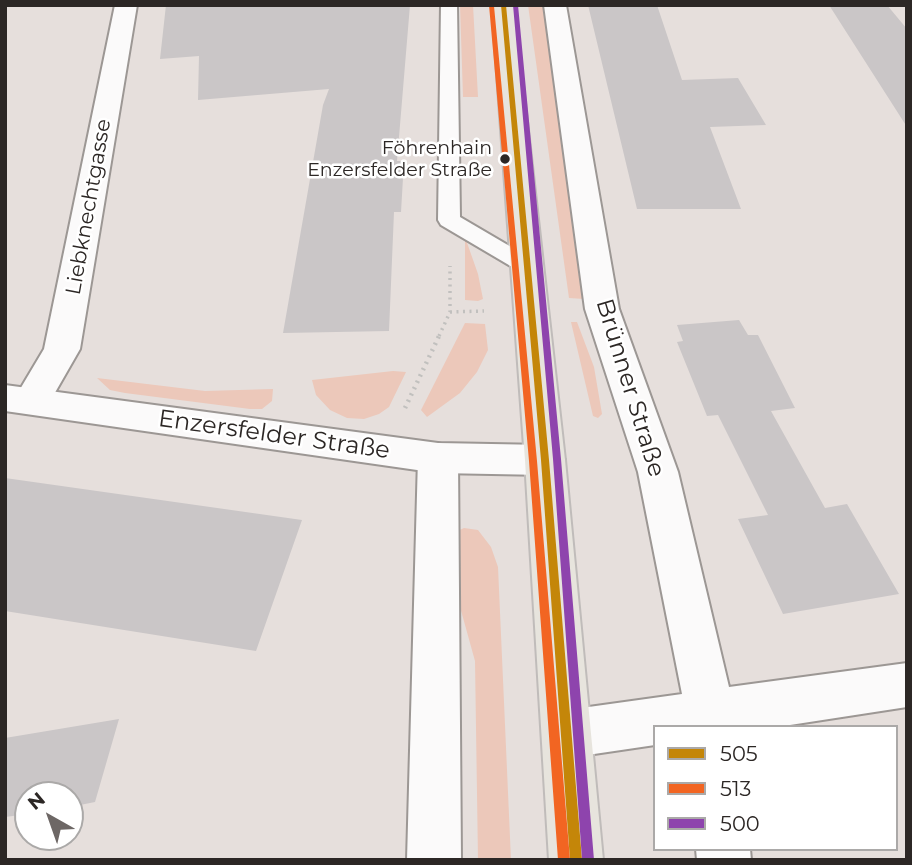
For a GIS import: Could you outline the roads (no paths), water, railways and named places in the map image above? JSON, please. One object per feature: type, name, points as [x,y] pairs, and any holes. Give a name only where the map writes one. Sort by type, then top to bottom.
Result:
[{"type":"main road","points":[[503,5],[544,460],[576,860]]},
{"type":"street","name":"Liebknechtgasse","points":[[19,400],[62,349],[126,5]]},
{"type":"street","name":"Brünner Straße","points":[[555,5],[602,309],[658,472],[713,720]]},
{"type":"street","name":"Enzersfelder Straße","points":[[19,400],[438,458],[544,460]]},
{"type":"street","points":[[433,860],[438,458]]},
{"type":"street","points":[[661,725],[713,720],[907,685]]},
{"type":"street","points":[[567,734],[653,726]]},
{"type":"lane","points":[[449,5],[449,220],[527,266]]},
{"type":"place","name":"Föhrenhain Enzersfelder Straße","points":[[505,159]]}]
